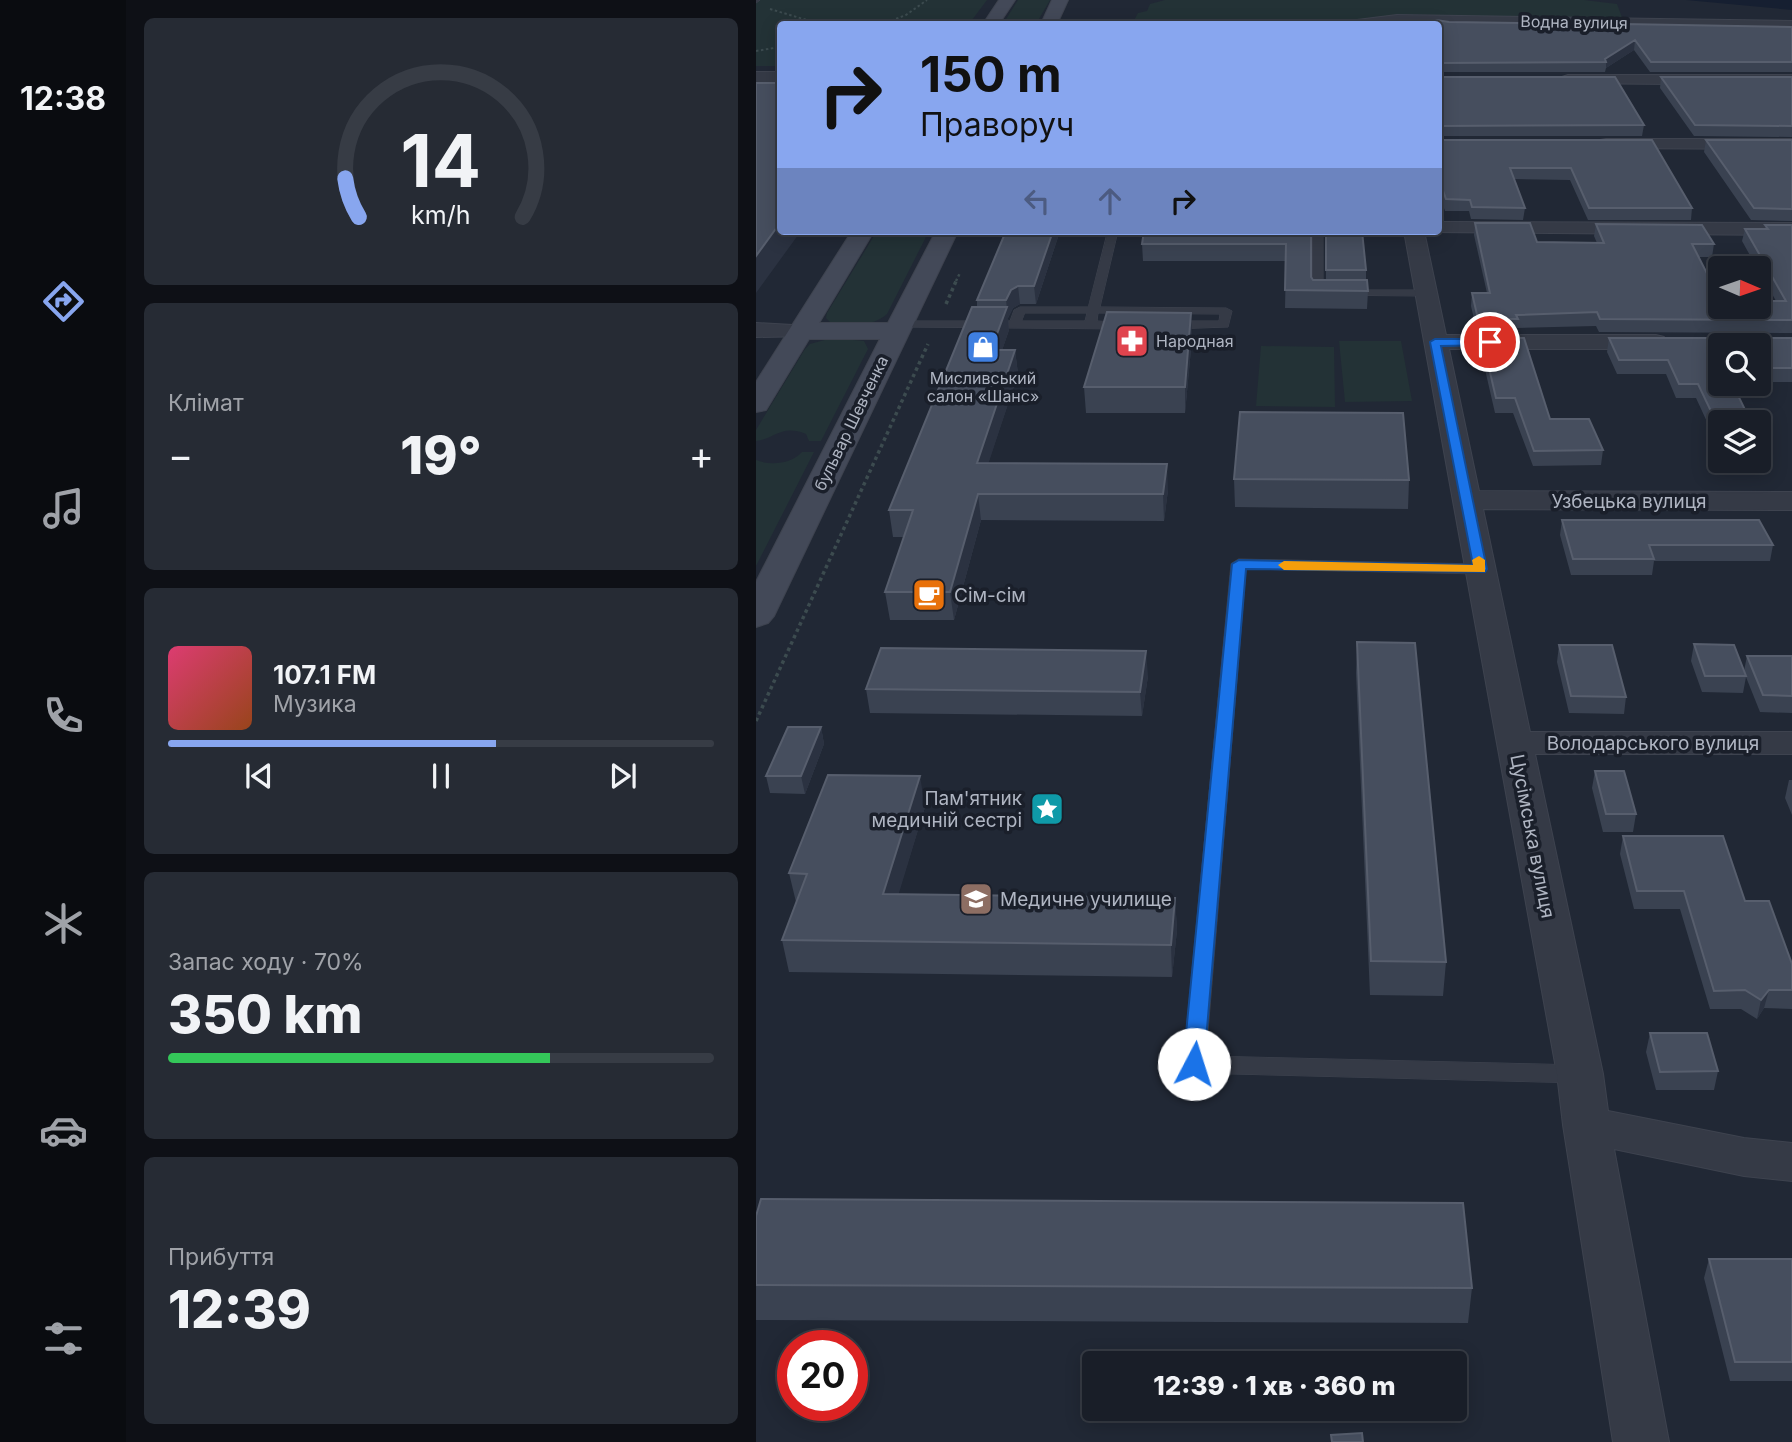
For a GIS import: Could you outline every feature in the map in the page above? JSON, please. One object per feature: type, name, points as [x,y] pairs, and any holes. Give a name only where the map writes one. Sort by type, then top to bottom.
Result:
[{"type":"main road","points":[[993,21],[1007,0]]},
{"type":"main road","points":[[1050,21],[1060,0]]},
{"type":"main road","points":[[756,404],[861,235]]},
{"type":"main road","name":"бульвар Шевченка","points":[[756,616],[945,235]]},
{"type":"main road","points":[[802,331],[899,328]]},
{"type":"street","name":"Водна вулиця","points":[[1381,21],[1397,19],[1792,25]]},
{"type":"street","points":[[756,77],[777,77]]},
{"type":"street","points":[[1547,80],[1792,80]]},
{"type":"street","points":[[1588,144],[1792,144]]},
{"type":"street","points":[[1442,229],[1792,229]]},
{"type":"street","name":"Цусімська вулиця","points":[[1415,235],[1580,1074],[1586,1125],[1641,1442]]},
{"type":"street","points":[[756,331],[802,331]]},
{"type":"street","points":[[1435,342],[1682,342]]},
{"type":"street","name":"Узбецька вулиця","points":[[1466,500],[1792,501]]},
{"type":"street","name":"Володарського вулиця","points":[[1515,743],[1792,743]]},
{"type":"street","points":[[1586,1125],[1744,1157],[1792,1162]]},
{"type":"lane","points":[[1090,325],[1112,235]]},
{"type":"lane","points":[[1318,235],[1317,293],[1425,293]]},
{"type":"lane","points":[[1015,324],[1020,310],[1226,311],[1224,325],[1157,325]]},
{"type":"lane","points":[[899,328],[938,324],[1143,325]]},
{"type":"lane","points":[[1480,569],[1239,564],[1194,1064],[1580,1074]]},
{"type":"path","points":[[890,21],[906,15],[927,0]]},
{"type":"path","points":[[763,7],[810,21]]},
{"type":"path","points":[[756,51],[777,48]]},
{"type":"path","points":[[756,721],[963,266]]},
{"type":"shaded area","points":[[756,0],[987,0],[971,21],[777,21],[777,66],[756,66]]},
{"type":"shaded area","points":[[1018,0],[1050,0],[1038,21],[1005,21]]},
{"type":"shaded area","points":[[1165,0],[1584,0],[1617,4],[1623,20],[1393,18],[1368,21],[1134,21],[1138,13],[1147,11],[1150,4]]},
{"type":"shaded area","points":[[875,235],[927,235],[887,314],[860,325],[845,325],[830,322],[826,318]]},
{"type":"shaded area","points":[[832,338],[864,341],[868,349],[821,441],[809,441],[806,434],[797,431],[784,431],[756,441],[756,430],[805,349],[810,344]]},
{"type":"shaded area","points":[[1339,341],[1401,341],[1412,401],[1345,402]]},
{"type":"shaded area","points":[[1261,346],[1334,347],[1335,407],[1256,406]]},
{"type":"shaded area","points":[[802,452],[814,452],[756,566],[756,460],[780,463]]},
{"type":"water","points":[[1686,0],[1792,0],[1792,10]]},
{"type":"building","points":[[1436,20],[1519,23],[1522,29],[1628,30],[1624,24],[1792,27],[1792,62],[1651,62],[1635,40],[1605,59],[1606,62],[1442,63],[1442,21],[1412,21]]},
{"type":"building","points":[[1442,77],[1615,77],[1644,125],[1442,126]]},
{"type":"building","points":[[1661,77],[1792,77],[1792,126],[1695,125]]},
{"type":"building","points":[[756,83],[777,83],[777,227],[756,256]]},
{"type":"building","points":[[1442,140],[1652,140],[1692,208],[1589,208],[1571,168],[1510,168],[1525,208],[1472,207],[1470,200],[1446,199],[1442,188]]},
{"type":"building","points":[[1706,140],[1792,140],[1792,209],[1754,208]]},
{"type":"building","points":[[1475,223],[1530,223],[1537,242],[1604,243],[1596,224],[1702,225],[1714,244],[1692,244],[1708,275],[1708,319],[1771,319],[1771,301],[1786,301],[1771,275],[1771,256],[1760,256],[1745,229],[1768,229],[1765,225],[1792,225],[1792,320],[1600,319],[1597,312],[1516,315],[1518,319],[1478,319],[1472,293],[1490,293]]},
{"type":"building","points":[[1004,235],[1052,235],[1034,286],[1018,286],[1011,290],[1006,300],[977,300]]},
{"type":"building","points":[[1143,235],[1311,235],[1313,280],[1367,280],[1368,291],[1285,290],[1286,244],[1142,244]]},
{"type":"building","points":[[1326,235],[1362,235],[1366,270],[1326,270]]},
{"type":"building","points":[[972,307],[1007,307],[991,350],[1015,350],[977,463],[1167,464],[1163,494],[978,494],[950,592],[885,592],[913,510],[889,510]]},
{"type":"building","points":[[1107,312],[1191,313],[1185,387],[1084,387]]},
{"type":"building","points":[[1482,338],[1524,338],[1550,419],[1589,419],[1603,450],[1534,451],[1515,398],[1496,398]]},
{"type":"building","points":[[1609,338],[1708,338],[1708,396],[1738,396],[1745,410],[1710,410],[1698,384],[1679,384],[1668,360],[1619,360]]},
{"type":"building","points":[[1771,338],[1792,338],[1792,368],[1771,368]]},
{"type":"building","points":[[1240,412],[1403,413],[1409,480],[1234,479]]},
{"type":"building","points":[[1562,520],[1759,520],[1773,545],[1649,545],[1654,559],[1573,559]]},
{"type":"building","points":[[1357,642],[1415,643],[1446,962],[1371,961]]},
{"type":"building","points":[[1694,644],[1734,645],[1746,676],[1705,676]]},
{"type":"building","points":[[1559,645],[1612,645],[1626,697],[1571,696]]},
{"type":"building","points":[[881,648],[1146,651],[1140,692],[866,689]]},
{"type":"building","points":[[1747,656],[1792,656],[1792,696],[1763,695]]},
{"type":"building","points":[[788,727],[821,727],[801,776],[766,776]]},
{"type":"building","points":[[1595,771],[1624,771],[1636,814],[1606,814]]},
{"type":"building","points":[[828,775],[920,776],[883,894],[1175,898],[1171,945],[782,940],[807,874],[789,873]]},
{"type":"building","points":[[1623,836],[1723,836],[1745,901],[1769,901],[1792,964],[1792,990],[1769,990],[1761,1000],[1745,990],[1714,991],[1684,891],[1637,891]]},
{"type":"building","points":[[1650,1033],[1707,1033],[1718,1071],[1660,1072]]},
{"type":"building","points":[[761,1199],[1463,1203],[1472,1288],[756,1285],[756,1216]]},
{"type":"building","points":[[1709,1259],[1792,1259],[1792,1362],[1735,1362]]},
{"type":"building","points":[[1362,1433],[1363,1442],[1332,1442],[1331,1435]]},
{"type":"slow traffic","points":[[1284,565],[1480,569],[1479,560]]},
{"type":"place","name":"Народная","points":[[1132,341]]},
{"type":"place","name":"Мисливський салон «Шанс»","points":[[983,347]]},
{"type":"place","name":"Сім-сім","points":[[929,595]]},
{"type":"place","name":"Пам'ятник медичній сестрі","points":[[1047,809]]},
{"type":"place","name":"Медичне училище","points":[[976,899]]},
{"type":"route","points":[[1194,1064],[1239,564],[1480,569],[1435,342],[1490,342]]}]
